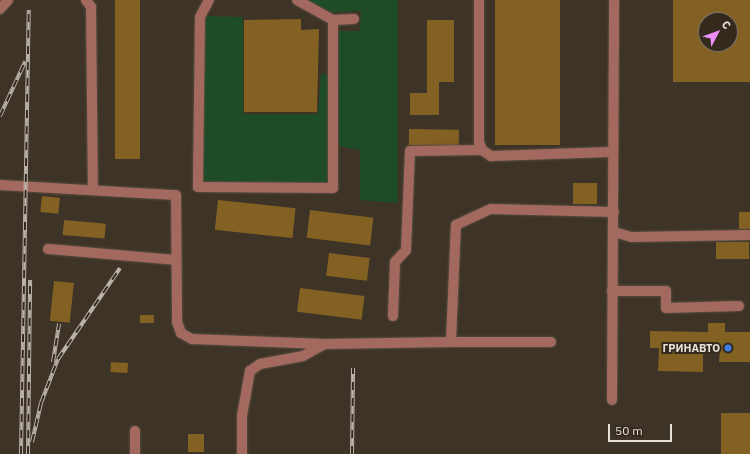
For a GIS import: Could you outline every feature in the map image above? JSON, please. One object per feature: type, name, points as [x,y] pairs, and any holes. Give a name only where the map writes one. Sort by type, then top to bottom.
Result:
[{"type":"street","points":[[0,9],[8,0]]},
{"type":"street","points":[[86,0],[91,8],[93,190]]},
{"type":"street","points":[[209,0],[200,17],[198,187],[333,188],[333,20]]},
{"type":"street","points":[[298,0],[333,20],[354,19]]},
{"type":"street","points":[[479,0],[479,142],[482,150]]},
{"type":"street","points":[[612,400],[614,212],[612,152],[614,0]]},
{"type":"street","points":[[393,316],[395,262],[406,250],[410,151],[482,150],[491,156],[612,152]]},
{"type":"street","points":[[0,185],[176,195],[177,322],[187,336],[325,344],[551,342]]},
{"type":"street","points":[[451,342],[456,225],[491,209],[614,212]]},
{"type":"street","points":[[614,232],[631,237],[750,234]]},
{"type":"street","points":[[48,249],[176,260]]},
{"type":"street","points":[[612,291],[666,291],[666,308],[739,306]]},
{"type":"street","points":[[242,454],[242,416],[250,371],[260,364],[303,356],[325,344]]},
{"type":"street","points":[[135,431],[135,454]]},
{"type":"green space","points":[[307,0],[398,0],[398,203],[360,200],[360,150],[339,146],[338,31],[360,31],[361,11],[331,12]]},
{"type":"green space","points":[[204,16],[243,17],[243,114],[318,114],[321,73],[328,75],[327,185],[202,183]]},
{"type":"building","points":[[115,0],[140,0],[140,159],[115,159]]},
{"type":"building","points":[[495,0],[560,0],[560,145],[495,145]]},
{"type":"building","points":[[673,0],[750,0],[750,82],[673,82]]},
{"type":"building","points":[[301,19],[301,30],[319,29],[317,112],[244,112],[244,20]]},
{"type":"building","points":[[427,20],[454,20],[454,82],[439,82],[439,115],[410,115],[410,93],[427,93]]},
{"type":"building","points":[[409,129],[459,130],[459,146],[409,145]]},
{"type":"building","points":[[573,183],[597,183],[597,204],[573,204]]},
{"type":"building","points":[[42,196],[60,198],[58,214],[40,212]]},
{"type":"building","points":[[218,200],[296,208],[292,238],[215,230]]},
{"type":"building","points":[[310,210],[374,218],[370,246],[307,238]]},
{"type":"building","points":[[739,212],[750,212],[750,229],[739,229]]},
{"type":"building","points":[[64,220],[106,224],[105,239],[63,235]]},
{"type":"building","points":[[716,242],[749,242],[749,259],[716,259]]},
{"type":"building","points":[[329,253],[370,258],[367,281],[326,276]]},
{"type":"building","points":[[54,281],[74,283],[70,323],[50,321]]},
{"type":"building","points":[[300,288],[365,296],[362,320],[297,312]]},
{"type":"building","points":[[140,315],[154,315],[154,323],[140,323]]},
{"type":"building","points":[[708,323],[725,323],[725,332],[750,332],[750,362],[719,362],[720,349],[703,349],[703,372],[658,371],[659,348],[650,348],[650,331],[708,332]]},
{"type":"building","points":[[111,362],[128,363],[127,373],[110,372]]},
{"type":"building","points":[[721,413],[750,413],[750,454],[721,454]]},
{"type":"building","points":[[188,434],[204,434],[204,452],[188,452]]},
{"type":"railway","points":[[21,454],[29,10]]},
{"type":"railway","points":[[0,116],[25,62]]},
{"type":"railway","points":[[32,442],[41,403],[58,359],[120,268]]},
{"type":"railway","points":[[28,454],[30,280]]},
{"type":"railway","points":[[53,362],[59,323]]},
{"type":"railway","points":[[352,454],[353,368]]},
{"type":"place","name":"ГРИНАВТО","points":[[728,348]]}]
